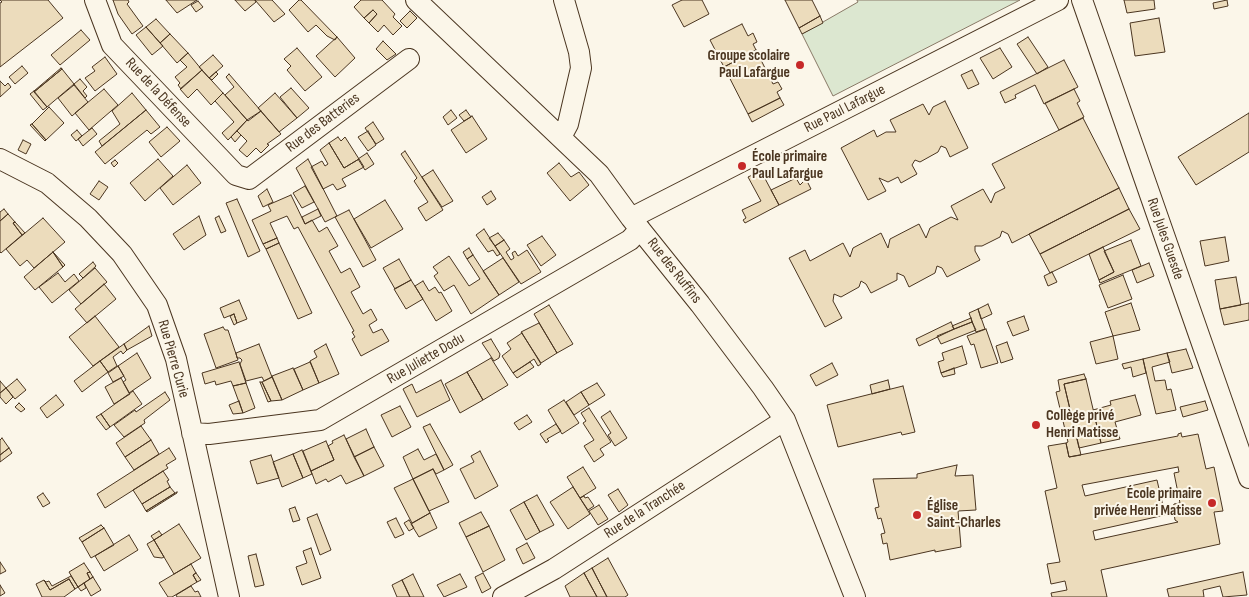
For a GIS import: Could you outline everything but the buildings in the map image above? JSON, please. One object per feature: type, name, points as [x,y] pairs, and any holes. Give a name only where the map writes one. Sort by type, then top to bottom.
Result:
[{"type":"street","name":"Rue de la Défense","points":[[95,0],[112,45],[236,176]]},
{"type":"street","name":"Rue des Ruffins","points":[[416,0],[599,174],[700,304],[786,420],[855,597]]},
{"type":"street","points":[[561,138],[568,124],[581,68],[579,52],[564,0]]},
{"type":"street","name":"Rue Paul Lafargue","points":[[636,223],[1058,0]]},
{"type":"street","name":"Rue Jules Guesde","points":[[1082,0],[1249,478]]},
{"type":"street","name":"Rue des Batteries","points":[[236,176],[249,180],[409,59]]},
{"type":"street","name":"Rue Pierre Curie","points":[[0,160],[47,184],[88,218],[122,254],[157,305],[176,359],[229,597]]},
{"type":"street","name":"Rue Juliette Dodu","points":[[192,433],[210,434],[320,420],[630,240],[636,223]]},
{"type":"street","name":"Rue de la Tranchée","points":[[503,597],[554,569],[786,420]]},
{"type":"green space","points":[[857,0],[1020,0],[833,96],[802,34],[858,2]]},
{"type":"place","name":"Groupe scolaire Paul Lafargue","points":[[800,65]]},
{"type":"place","name":"École primaire Paul Lafargue","points":[[742,166]]},
{"type":"place","name":"Collège privé Henri Matisse","points":[[1036,425]]},
{"type":"place","name":"École primaire privée Henri Matisse","points":[[1212,503]]},
{"type":"place","name":"Église Saint-Charles","points":[[917,515]]}]
